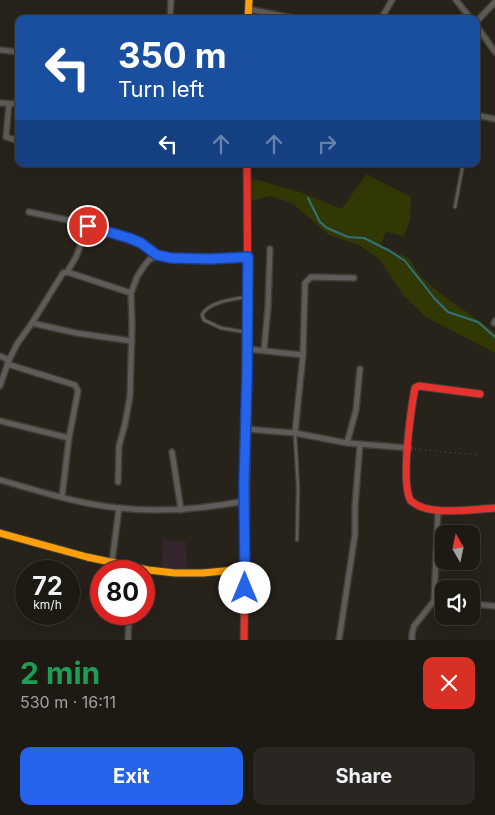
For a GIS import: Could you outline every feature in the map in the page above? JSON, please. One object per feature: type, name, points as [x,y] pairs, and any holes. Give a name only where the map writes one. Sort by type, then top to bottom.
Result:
[{"type":"main road","points":[[248,15],[249,0]]},
{"type":"main road","points":[[244,640],[248,349],[247,167]]},
{"type":"main road","points":[[480,394],[419,386],[415,388],[406,488],[408,497],[413,504],[438,511],[495,508]]},
{"type":"main road","points":[[0,533],[103,560]]},
{"type":"main road","points":[[155,571],[203,573],[245,570]]},
{"type":"street","points":[[170,15],[171,0]]},
{"type":"street","points":[[383,15],[392,0]]},
{"type":"street","points":[[456,0],[468,15]]},
{"type":"street","points":[[480,19],[495,2]]},
{"type":"street","points":[[248,9],[278,15]]},
{"type":"street","points":[[480,29],[495,52]]},
{"type":"street","points":[[0,50],[15,52]]},
{"type":"street","points":[[0,103],[15,104]]},
{"type":"street","points":[[9,104],[6,137],[15,140]]},
{"type":"street","points":[[480,116],[495,119]]},
{"type":"street","points":[[30,212],[129,238],[141,243],[157,255],[171,258],[210,259],[248,257]]},
{"type":"street","points":[[0,386],[8,362],[17,344],[76,256],[88,226]]},
{"type":"street","points":[[264,350],[270,249]]},
{"type":"street","points":[[118,482],[118,455],[130,396],[131,293],[137,277],[144,266],[157,255]]},
{"type":"street","points":[[66,272],[131,293]]},
{"type":"street","points":[[295,433],[303,355],[305,283],[311,277],[354,278]]},
{"type":"street","points":[[32,323],[76,333],[132,341]]},
{"type":"street","points":[[248,349],[303,355]]},
{"type":"street","points":[[0,356],[8,362],[75,385],[78,391],[68,438],[62,497]]},
{"type":"street","points":[[347,443],[356,410],[360,369]]},
{"type":"street","points":[[0,421],[68,438]]},
{"type":"street","points":[[246,429],[295,433],[347,443],[409,448]]},
{"type":"street","points":[[339,640],[355,534],[355,506],[360,444]]},
{"type":"street","points":[[172,452],[181,510]]},
{"type":"street","points":[[0,480],[62,497],[119,508],[181,510],[245,502]]},
{"type":"street","points":[[111,560],[119,508]]},
{"type":"street","points":[[412,640],[414,626],[434,601],[438,511]]},
{"type":"street","points":[[480,605],[495,606]]},
{"type":"street","points":[[128,640],[129,625]]},
{"type":"lane","points":[[455,207],[462,167]]},
{"type":"lane","points":[[248,297],[232,299],[214,305],[205,310],[202,315],[204,320],[215,326],[248,332]]},
{"type":"lane","points":[[295,433],[298,488],[297,540]]},
{"type":"path","points":[[409,448],[476,455]]},
{"type":"shaded area","points":[[163,540],[186,542],[187,572],[161,570]]},
{"type":"green space","points":[[366,174],[411,197],[410,220],[404,236],[386,232],[380,246],[409,258],[420,276],[441,294],[495,332],[495,353],[426,317],[404,296],[380,260],[359,245],[329,235],[292,203],[270,196],[250,201],[250,178],[300,192],[342,209]]},
{"type":"waterway","points":[[308,198],[320,222],[327,228],[348,237],[364,238],[390,251],[405,261],[435,299],[448,312],[478,322],[495,337]]},
{"type":"traffic: slow","points":[[248,15],[249,0]]},
{"type":"traffic: slow","points":[[0,533],[87,557],[148,570],[175,573],[203,573],[245,569]]},
{"type":"traffic: jam","points":[[244,640],[248,349],[247,167]]},
{"type":"traffic: jam","points":[[480,394],[419,386],[415,388],[407,446],[406,479],[411,501],[428,509],[451,511],[495,508]]},
{"type":"route","points":[[88,226],[129,238],[141,243],[157,255],[171,258],[224,259],[248,257],[244,483],[245,588]]}]
